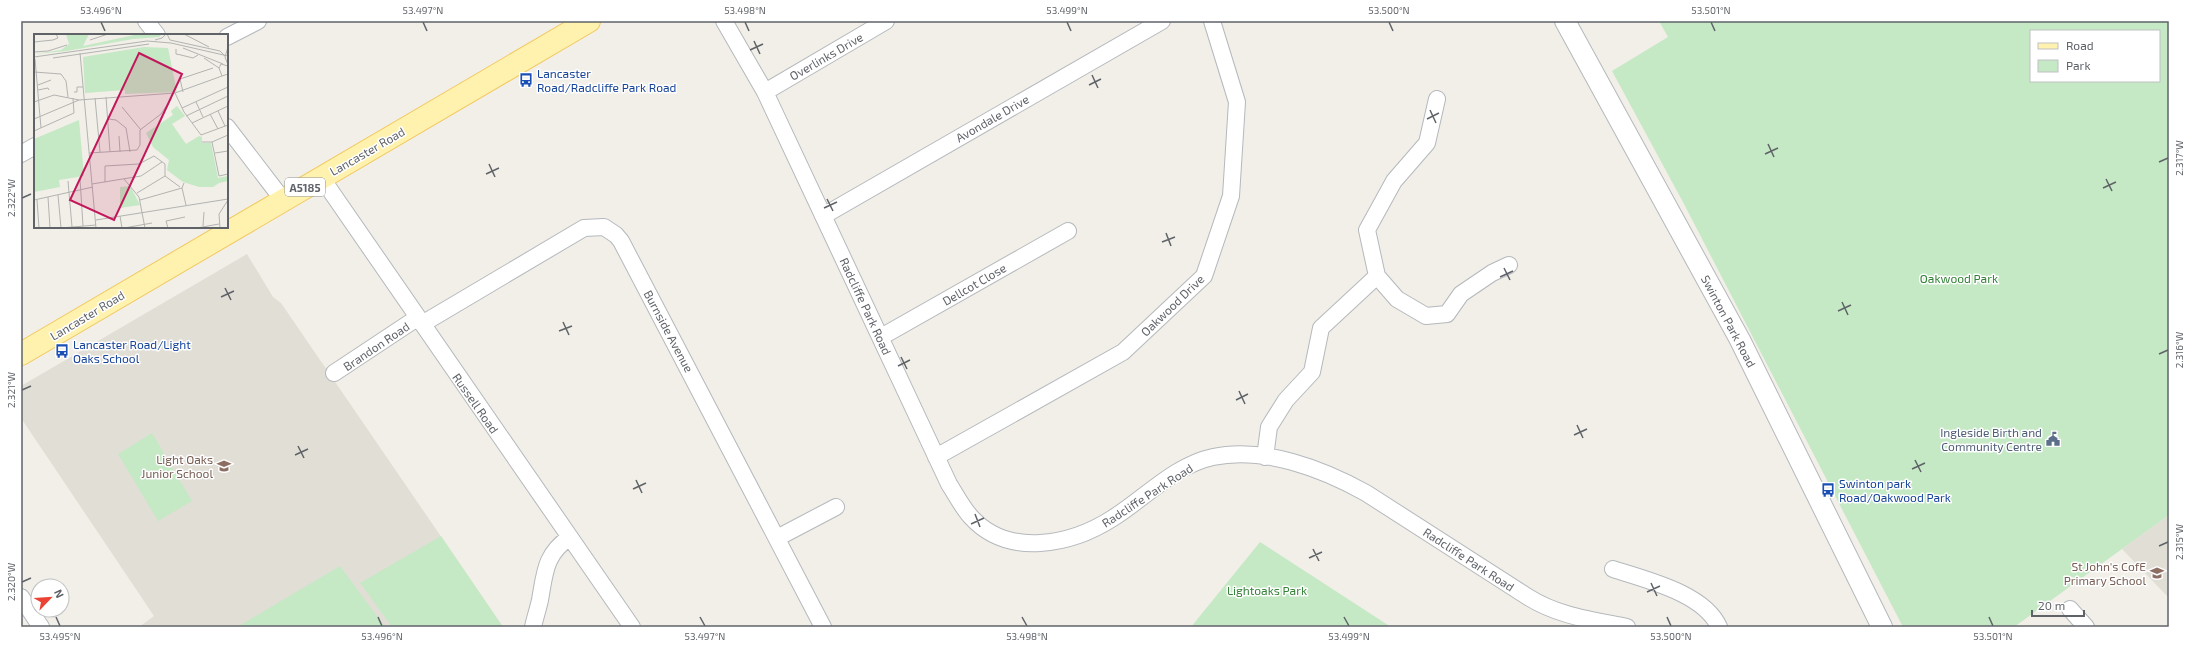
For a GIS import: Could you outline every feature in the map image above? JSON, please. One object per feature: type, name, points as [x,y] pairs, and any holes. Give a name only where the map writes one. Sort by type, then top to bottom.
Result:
[{"type":"main road","name":"Lancaster Road","points":[[21,354],[588,21]]},
{"type":"street","points":[[146,21],[156,34]]},
{"type":"street","points":[[228,36],[258,21]]},
{"type":"street","name":"Radcliffe Park Road","points":[[724,21],[765,92],[949,484],[971,518],[991,533],[1005,539],[1033,544],[1069,538],[1100,526],[1176,473],[1199,461],[1232,454],[1265,458],[1302,465],[1344,480],[1528,597],[1550,609],[1570,616],[1627,627]]},
{"type":"street","name":"Overlinks Drive","points":[[765,92],[886,21]]},
{"type":"street","name":"Avondale Drive","points":[[823,216],[1162,21]]},
{"type":"street","name":"Oakwood Drive","points":[[936,457],[1123,352],[1204,276],[1231,196],[1237,102],[1212,21]]},
{"type":"street","name":"Swinton Park Road","points":[[1565,21],[1740,340],[1882,627]]},
{"type":"street","points":[[1437,99],[1427,143],[1394,181],[1367,230],[1377,276],[1397,298],[1426,316],[1447,314],[1460,294],[1492,273],[1509,265]]},
{"type":"street","points":[[228,128],[283,200]]},
{"type":"street","points":[[21,154],[34,147]]},
{"type":"street","name":"Russell Road","points":[[321,178],[632,627]]},
{"type":"street","name":"Burnside Avenue","points":[[419,321],[584,228],[597,226],[610,230],[616,235],[624,248],[823,627]]},
{"type":"street","name":"Dellcot Close","points":[[880,337],[1068,231]]},
{"type":"street","points":[[1265,458],[1269,427],[1286,400],[1312,372],[1321,328],[1377,276]]},
{"type":"street","name":"Brandon Road","points":[[334,373],[419,321]]},
{"type":"street","points":[[777,538],[836,507]]},
{"type":"street","points":[[533,627],[545,569],[550,555],[561,543],[570,537]]},
{"type":"street","points":[[1613,569],[1679,592],[1703,607],[1716,620],[1719,627]]},
{"type":"street","points":[[21,597],[41,627]]},
{"type":"street","points":[[2070,609],[2086,627]]},
{"type":"shaded area","name":"Light Oaks Junior School","points":[[247,254],[273,297],[281,303],[503,627],[139,627],[154,616],[21,418],[21,386]]},
{"type":"shaded area","name":"St John's CofE Primary School","points":[[2169,515],[2169,598],[2122,549]]},
{"type":"green space","name":"Oakwood Park","points":[[1659,21],[2169,21],[2169,515],[2014,627],[1903,627],[1684,204],[1612,71],[1668,37]]},
{"type":"green space","points":[[152,433],[192,501],[158,521],[118,454]]},
{"type":"green space","points":[[441,536],[503,627],[392,627],[360,583]]},
{"type":"green space","name":"Lightoaks Park","points":[[1260,542],[1391,627],[1191,627]]},
{"type":"green space","points":[[340,566],[385,627],[237,627]]},
{"type":"place","name":"Lancaster Road/Radcliffe Park Road","points":[[526,80]]},
{"type":"place","name":"Lancaster Road/Light Oaks School","points":[[62,351]]},
{"type":"place","name":"Ingleside Birth and Community Centre","points":[[2053,439]]},
{"type":"place","name":"Light Oaks Junior School","points":[[224,466]]},
{"type":"place","name":"Swinton park Road/Oakwood Park","points":[[1828,490]]},
{"type":"place","name":"St John's CofE Primary School","points":[[2157,573]]}]
